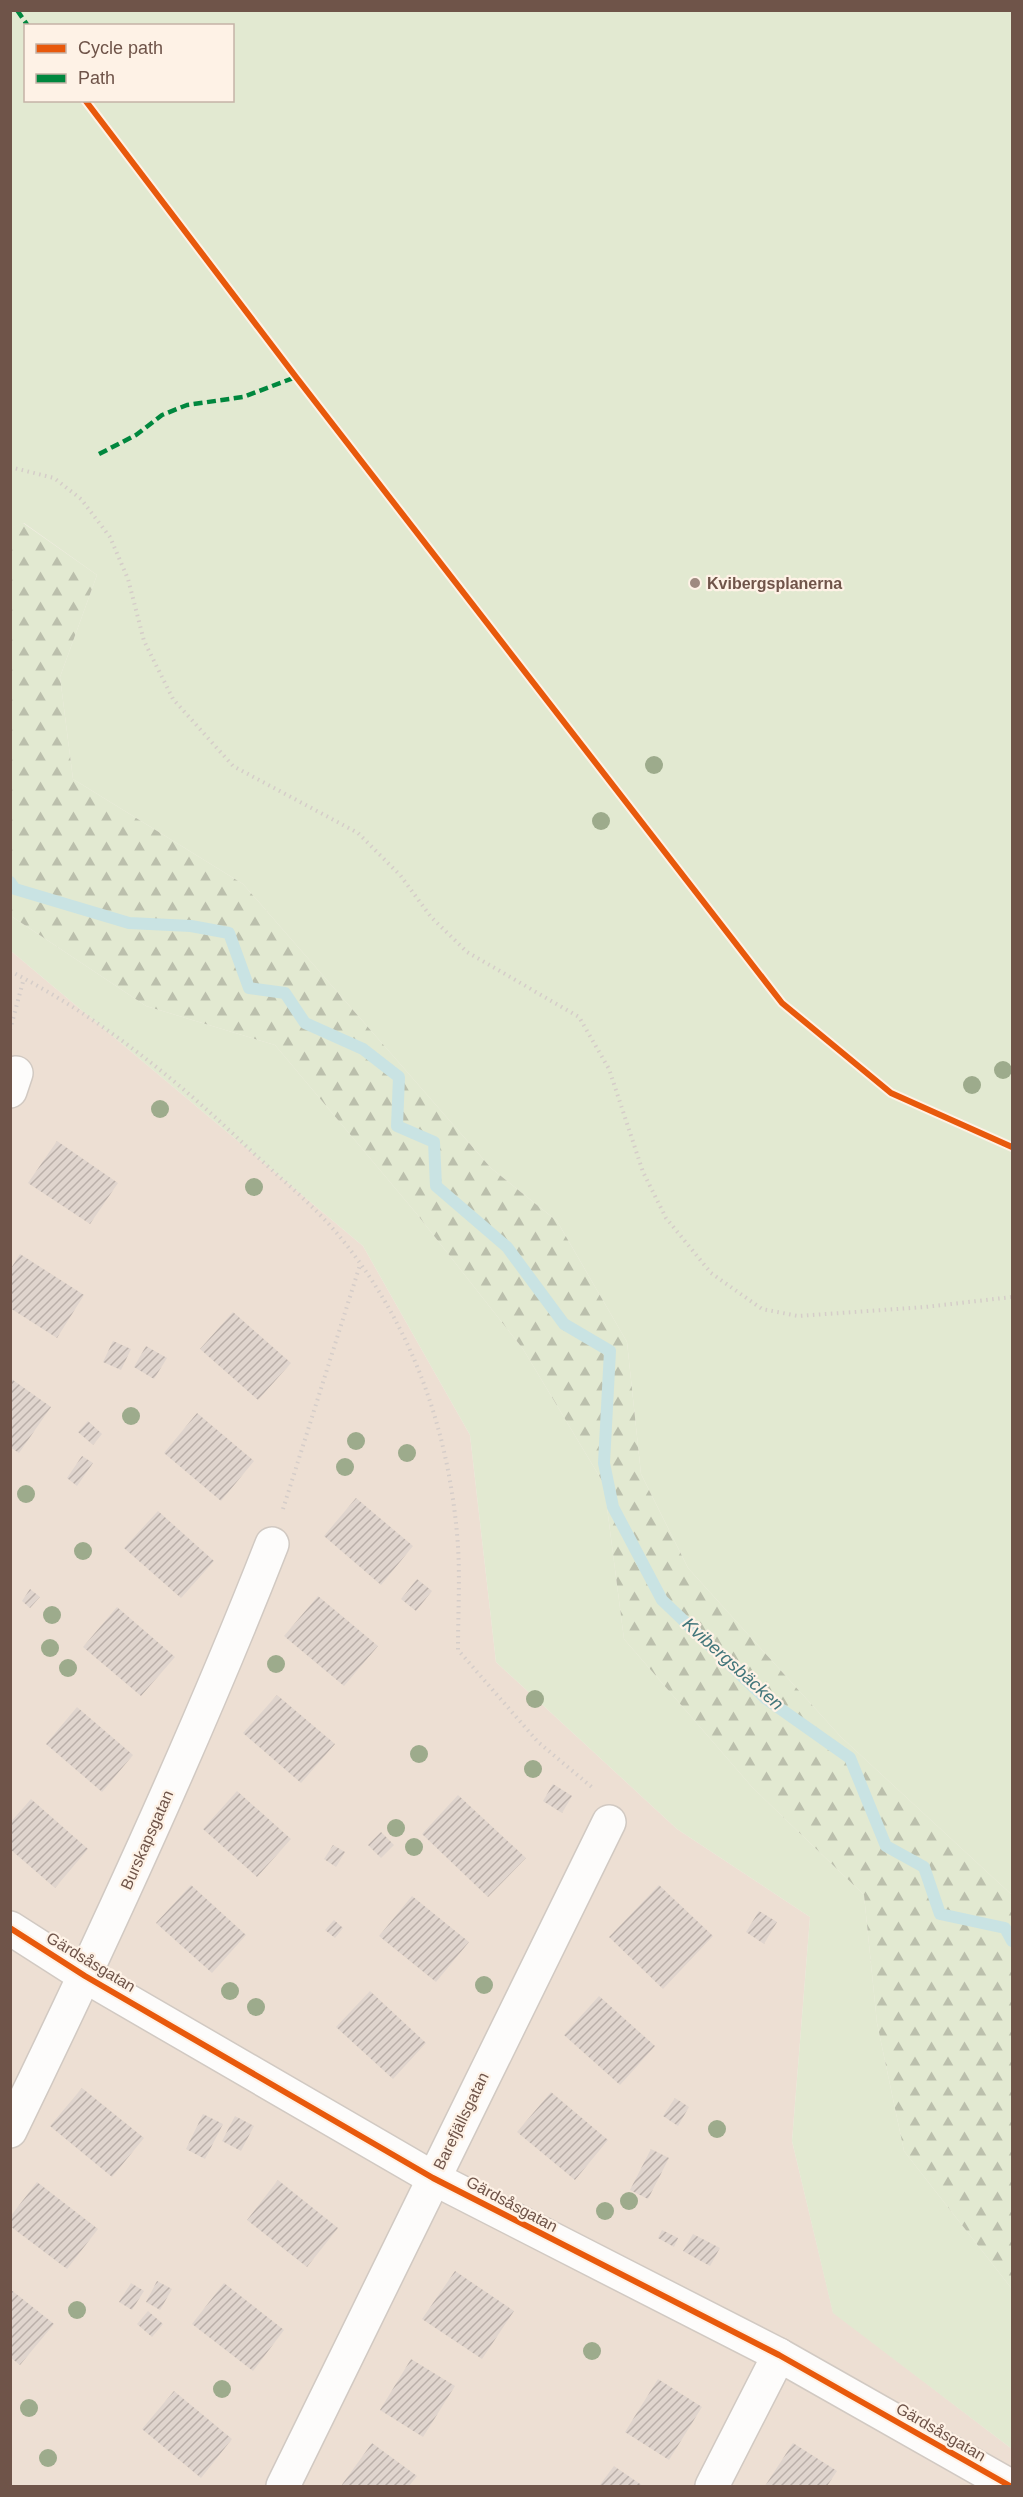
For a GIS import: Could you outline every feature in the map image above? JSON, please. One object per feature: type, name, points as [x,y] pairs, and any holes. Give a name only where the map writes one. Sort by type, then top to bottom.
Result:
[{"type":"street","name":"Burskapsgatan","points":[[10,2131],[86,1976],[246,1614],[272,1544]]},
{"type":"street","name":"Barefjällsgatan","points":[[283,2487],[609,1822]]},
{"type":"street","name":"Gärdsåsgatan","points":[[10,1928],[86,1976],[433,2178],[779,2355],[992,2482]]},
{"type":"street","points":[[712,2487],[779,2355]]},
{"type":"path","points":[[10,467],[54,478],[81,499],[110,537],[128,579],[144,641],[173,699],[233,766],[358,833],[400,875],[431,917],[467,952],[579,1017],[609,1069],[643,1172],[666,1218],[711,1273],[762,1309],[798,1316],[925,1307],[1012,1297]]},
{"type":"path","points":[[10,971],[63,998],[135,1048],[200,1102],[339,1236],[360,1264],[401,1328],[428,1391],[446,1454],[458,1546],[458,1650],[538,1742],[592,1786],[609,1822]]},
{"type":"path","points":[[10,1030],[24,978]]},
{"type":"path","points":[[272,1544],[360,1264]]},
{"type":"shaded area","points":[[11,951],[363,1246],[470,1435],[496,1662],[677,1829],[810,1917],[792,2141],[833,2312],[1012,2449],[1012,2486],[11,2486]]},
{"type":"green space","points":[[10,11],[1012,11],[1012,1895],[841,1737],[688,1568],[641,1474],[627,1342],[557,1221],[491,1168],[243,884],[73,779],[60,677],[97,575],[24,523],[11,528]]},
{"type":"green space","points":[[23,523],[97,575],[60,677],[73,779],[243,884],[491,1168],[557,1221],[627,1342],[641,1474],[688,1568],[841,1737],[1012,1895],[1012,2289],[904,2151],[877,2023],[864,1895],[752,1787],[624,1639],[604,1484],[523,1349],[416,1213],[275,1045],[146,1006],[11,916],[10,528]]},
{"type":"green space","points":[[11,916],[146,1006],[275,1045],[416,1213],[523,1349],[604,1484],[624,1639],[752,1787],[864,1895],[877,2023],[904,2151],[1012,2289],[1012,2449],[833,2313],[792,2141],[810,1917],[677,1829],[496,1662],[470,1435],[363,1246],[11,951]]},
{"type":"building","points":[[57,1141],[118,1183],[90,1224],[28,1183]]},
{"type":"building","points":[[20,1254],[84,1295],[57,1338],[10,1308],[10,1270]]},
{"type":"building","points":[[233,1312],[291,1363],[258,1400],[200,1349]]},
{"type":"building","points":[[113,1341],[131,1349],[121,1370],[103,1362]]},
{"type":"building","points":[[146,1346],[167,1358],[154,1379],[134,1367]]},
{"type":"building","points":[[10,1378],[51,1407],[19,1453],[10,1447]]},
{"type":"building","points":[[197,1413],[254,1461],[221,1501],[164,1453]]},
{"type":"building","points":[[88,1421],[102,1434],[93,1445],[78,1432]]},
{"type":"building","points":[[82,1456],[93,1463],[77,1486],[67,1478]]},
{"type":"building","points":[[356,1498],[413,1546],[381,1585],[324,1536]]},
{"type":"building","points":[[158,1511],[214,1561],[181,1598],[124,1548]]},
{"type":"building","points":[[417,1579],[432,1591],[416,1611],[401,1599]]},
{"type":"building","points":[[30,1589],[40,1597],[30,1608],[22,1601]]},
{"type":"building","points":[[318,1596],[378,1646],[344,1686],[284,1636]]},
{"type":"building","points":[[117,1607],[175,1657],[141,1696],[83,1647]]},
{"type":"building","points":[[277,1695],[335,1744],[301,1783],[243,1733]]},
{"type":"building","points":[[77,1707],[133,1755],[102,1792],[46,1744]]},
{"type":"building","points":[[553,1784],[572,1796],[562,1813],[543,1801]]},
{"type":"building","points":[[237,1791],[291,1839],[257,1877],[203,1829]]},
{"type":"building","points":[[458,1795],[526,1858],[488,1897],[422,1834]]},
{"type":"building","points":[[31,1799],[88,1849],[55,1888],[10,1849],[10,1823]]},
{"type":"building","points":[[381,1832],[394,1845],[381,1858],[368,1845]]},
{"type":"building","points":[[333,1845],[345,1852],[336,1867],[324,1859]]},
{"type":"building","points":[[191,1885],[246,1935],[212,1973],[156,1923]]},
{"type":"building","points":[[659,1885],[713,1936],[663,1989],[609,1937]]},
{"type":"building","points":[[412,1896],[469,1942],[436,1982],[379,1936]]},
{"type":"building","points":[[759,1911],[777,1922],[764,1944],[746,1932]]},
{"type":"building","points":[[334,1920],[343,1928],[335,1938],[325,1930]]},
{"type":"building","points":[[370,1991],[426,2043],[393,2079],[336,2027]]},
{"type":"building","points":[[599,1996],[655,2046],[620,2085],[564,2035]]},
{"type":"building","points":[[82,2088],[144,2138],[112,2177],[50,2126]]},
{"type":"building","points":[[551,2092],[608,2140],[575,2180],[517,2132]]},
{"type":"building","points":[[675,2098],[689,2107],[678,2126],[663,2116]]},
{"type":"building","points":[[203,2114],[223,2124],[205,2159],[186,2149]]},
{"type":"building","points":[[235,2116],[254,2126],[241,2151],[222,2141]]},
{"type":"building","points":[[651,2149],[669,2158],[648,2199],[630,2190]]},
{"type":"building","points":[[278,2180],[338,2228],[307,2267],[247,2220]]},
{"type":"building","points":[[37,2182],[98,2229],[67,2269],[10,2226],[10,2217]]},
{"type":"building","points":[[662,2230],[678,2238],[674,2247],[658,2238]]},
{"type":"building","points":[[693,2234],[720,2248],[710,2266],[683,2251]]},
{"type":"building","points":[[455,2271],[514,2311],[482,2359],[422,2319]]},
{"type":"building","points":[[157,2281],[172,2289],[160,2310],[146,2302]]},
{"type":"building","points":[[131,2283],[144,2291],[132,2310],[119,2302]]},
{"type":"building","points":[[224,2283],[284,2330],[253,2371],[192,2324]]},
{"type":"building","points":[[10,2289],[54,2324],[20,2365],[10,2357]]},
{"type":"building","points":[[148,2311],[163,2324],[152,2337],[137,2324]]},
{"type":"building","points":[[411,2359],[455,2386],[423,2437],[380,2410]]},
{"type":"building","points":[[658,2379],[702,2407],[669,2460],[625,2432]]},
{"type":"building","points":[[174,2391],[232,2439],[201,2478],[142,2429]]},
{"type":"building","points":[[372,2443],[417,2476],[409,2486],[341,2486]]},
{"type":"building","points":[[793,2443],[837,2471],[827,2486],[765,2486]]},
{"type":"building","points":[[614,2466],[643,2486],[599,2486]]},
{"type":"waterway","name":"Kvibergsbäcken","points":[[10,882],[15,889],[129,923],[191,926],[229,933],[249,988],[285,993],[305,1023],[363,1049],[399,1077],[397,1126],[434,1142],[436,1186],[507,1247],[564,1324],[610,1351],[604,1463],[613,1507],[662,1600],[765,1698],[850,1758],[886,1846],[924,1867],[940,1914],[1005,1928],[1012,1941]]},
{"type":"marked path","points":[[17,10],[27,24]]},
{"type":"marked path","points":[[99,454],[136,435],[162,415],[187,405],[243,397],[296,377]]},
{"type":"cycle path","points":[[87,102],[296,377],[782,1003],[891,1093],[1012,1147]]},
{"type":"cycle path","points":[[10,1928],[85,1976],[433,2178],[779,2355],[1010,2486]]},
{"type":"place","name":"Kvibergsplanerna","points":[[695,583]]}]
